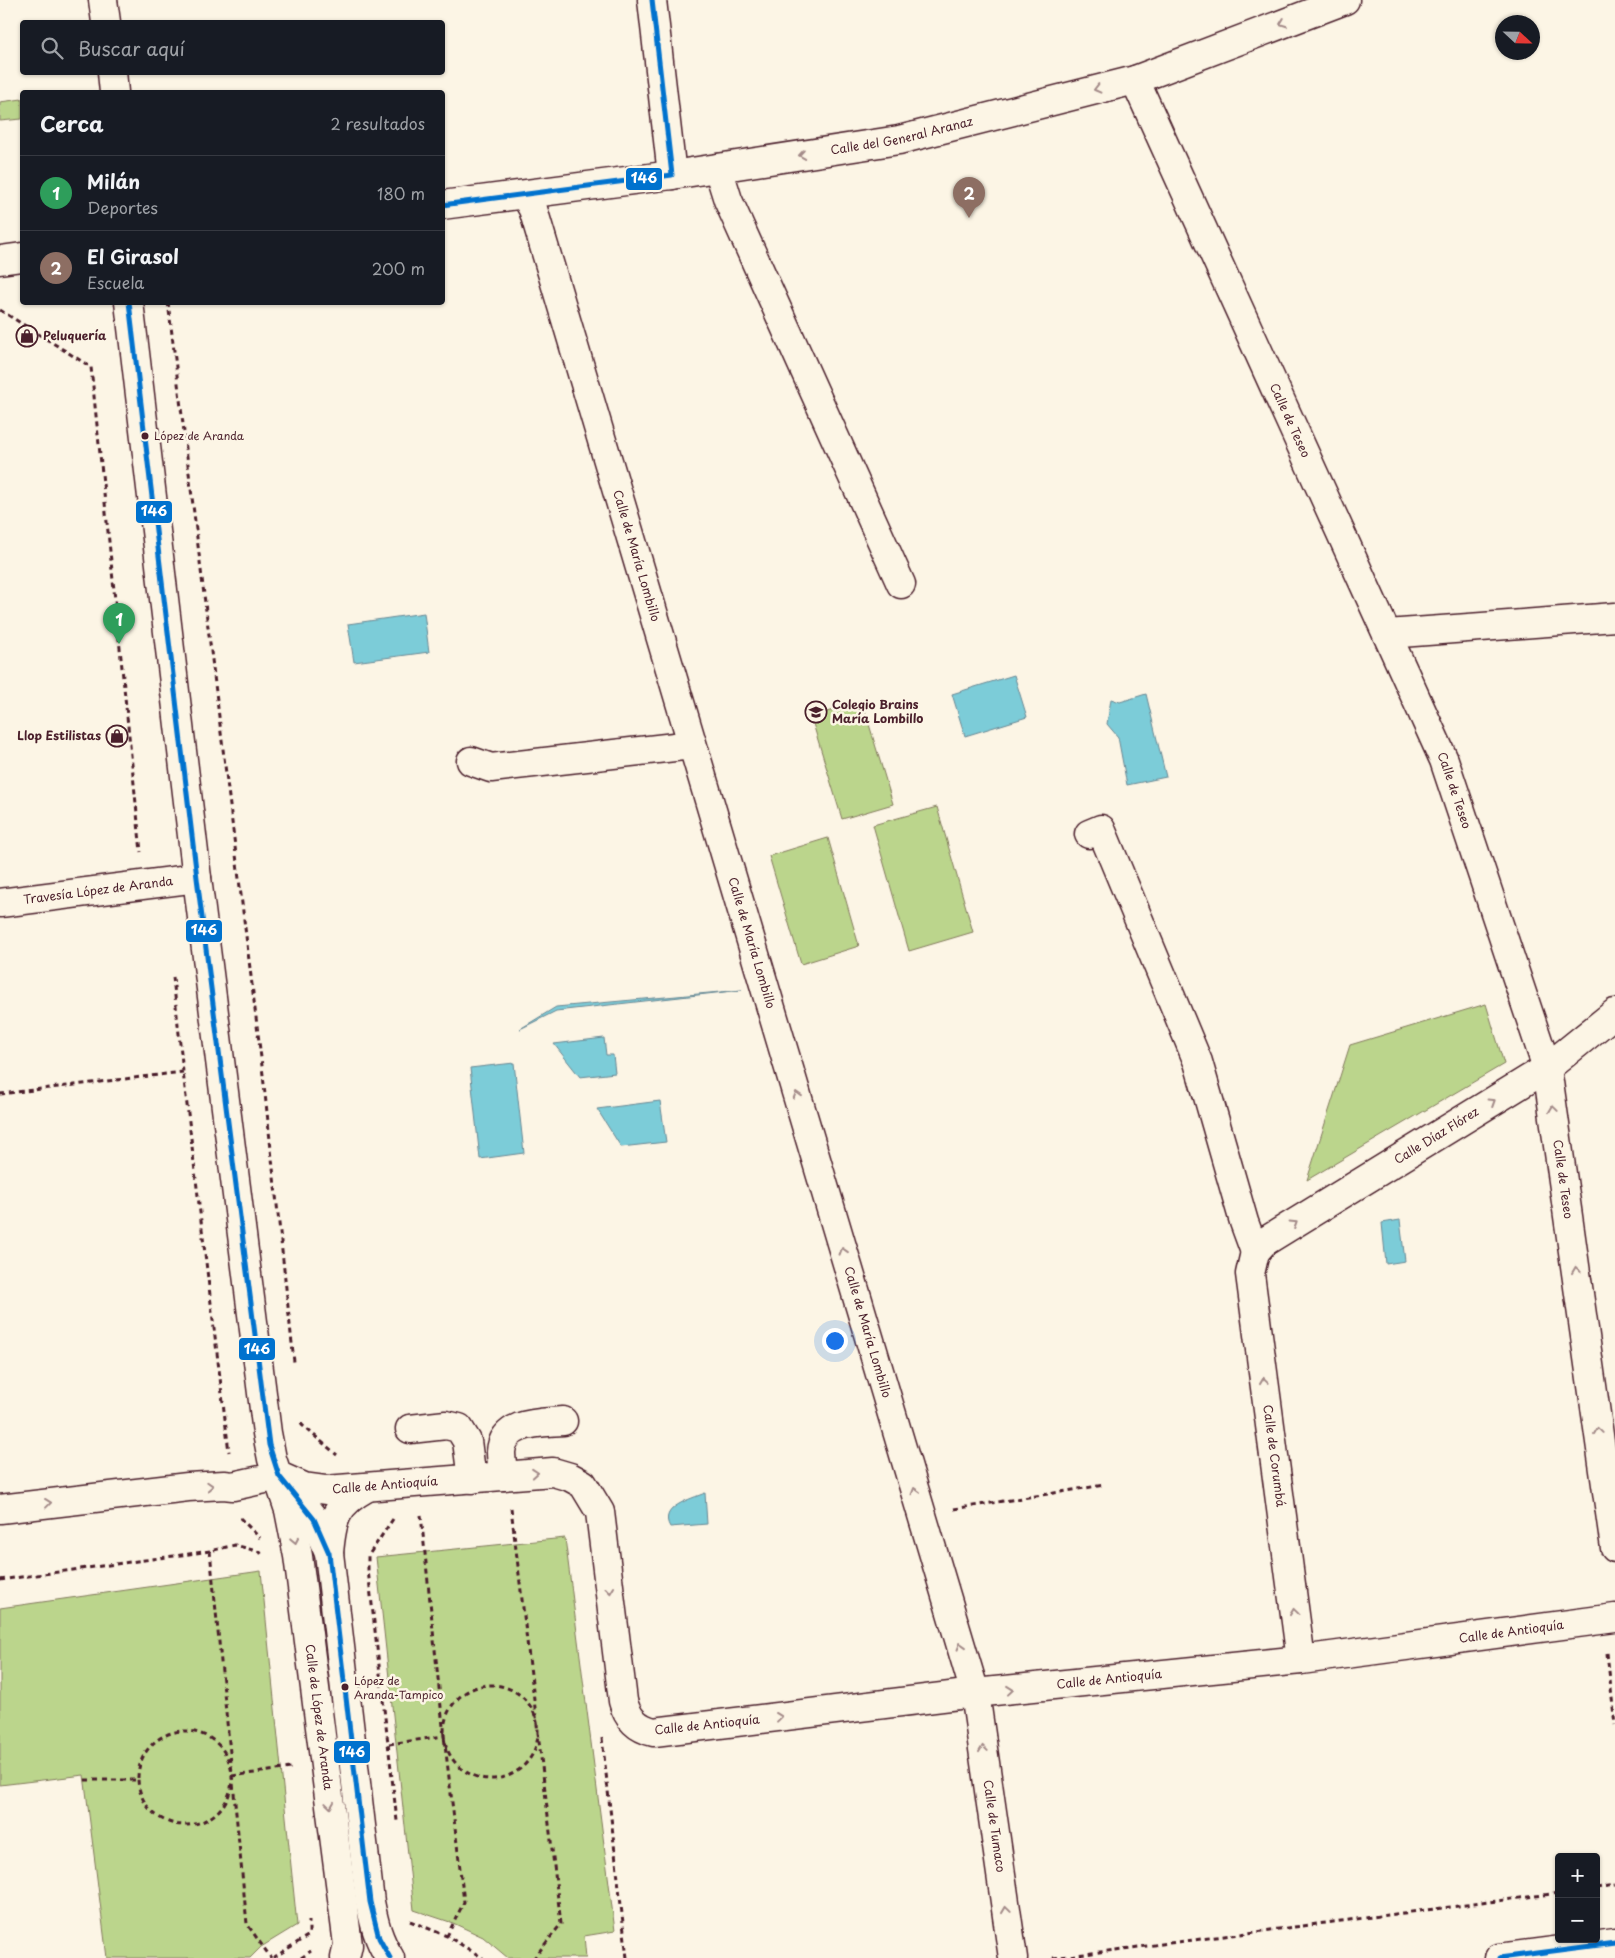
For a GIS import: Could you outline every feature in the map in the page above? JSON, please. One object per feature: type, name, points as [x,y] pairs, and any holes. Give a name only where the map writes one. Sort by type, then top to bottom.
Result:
[{"type":"street","points":[[103,0],[106,20]]},
{"type":"street","points":[[652,0],[672,175]]},
{"type":"street","name":"Calle del General Aranaz","points":[[445,205],[672,175],[899,140],[1135,80],[1345,0]]},
{"type":"street","points":[[112,75],[114,90]]},
{"type":"street","name":"Calle de Teseo","points":[[1135,80],[1444,760],[1547,1068],[1615,1548]]},
{"type":"street","points":[[718,168],[728,200],[901,584]]},
{"type":"street","name":"Calle de María Lombillo","points":[[525,195],[533,209],[975,1693]]},
{"type":"street","points":[[0,260],[20,258]]},
{"type":"street","name":"Calle de López de Aranda","points":[[130,305],[197,878],[267,1433],[272,1459],[289,1510],[298,1556],[346,1926],[348,1945],[345,1958]]},
{"type":"street","points":[[1387,634],[1615,617]]},
{"type":"street","points":[[471,761],[491,768],[692,745]]},
{"type":"street","points":[[1088,834],[1101,829],[1198,1062],[1244,1222],[1255,1252]]},
{"type":"street","name":"Travesía López de Aranda","points":[[0,903],[197,878]]},
{"type":"street","name":"Calle Díaz Flórez","points":[[1255,1252],[1264,1242],[1547,1068],[1615,1013]]},
{"type":"street","name":"Calle de Corumbá","points":[[1255,1252],[1250,1274],[1300,1660]]},
{"type":"street","points":[[504,1476],[501,1453],[504,1441],[513,1431],[525,1424],[562,1421]]},
{"type":"street","points":[[410,1429],[446,1425],[459,1428],[468,1441],[472,1479]]},
{"type":"street","name":"Calle de Antioquía","points":[[279,1476],[304,1487],[318,1489],[366,1488],[553,1472],[570,1477],[583,1484],[600,1512],[622,1701],[626,1714],[645,1730],[654,1732],[975,1693],[1300,1660],[1615,1618]]},
{"type":"street","points":[[0,1509],[188,1487],[233,1486],[279,1476]]},
{"type":"street","name":"Calle de López de Aranda","points":[[279,1476],[314,1519],[329,1553],[370,1902],[382,1947],[390,1958]]},
{"type":"street","points":[[329,1553],[331,1530],[342,1504],[366,1488]]},
{"type":"street","name":"Calle de Tumaco","points":[[975,1693],[1013,1958]]},
{"type":"street","points":[[1499,1958],[1615,1942]]},
{"type":"path","points":[[168,305],[261,1056],[295,1367]]},
{"type":"path","points":[[0,310],[91,367],[142,852]]},
{"type":"path","points":[[0,1094],[221,1069]]},
{"type":"path","points":[[300,1415],[302,1425],[338,1456]]},
{"type":"path","points":[[947,1510],[1104,1485]]},
{"type":"path","points":[[510,1503],[561,1924],[534,1958]]},
{"type":"path","points":[[421,1510],[444,1736],[464,1902],[447,1936]]},
{"type":"path","points":[[398,1512],[368,1556],[368,1570],[398,1830]]},
{"type":"path","points":[[0,1580],[235,1546],[260,1552],[264,1558]]},
{"type":"path","points":[[210,1551],[247,1924],[271,1958]]},
{"type":"path","points":[[1606,1650],[1615,1725]]},
{"type":"path","points":[[494,1685],[510,1689],[523,1698],[533,1711],[537,1727],[537,1742],[531,1756],[522,1767],[509,1774],[495,1778],[480,1777],[467,1772],[456,1763],[448,1751],[444,1736],[445,1720],[452,1705],[463,1694],[478,1686],[494,1685]]},
{"type":"path","points":[[174,1731],[191,1731],[207,1736],[220,1746],[229,1760],[232,1776],[230,1791],[224,1804],[214,1816],[201,1823],[186,1826],[171,1824],[158,1818],[147,1808],[140,1795],[137,1780],[139,1764],[147,1749],[159,1738],[174,1731]]},
{"type":"path","points":[[601,1734],[627,1958]]},
{"type":"path","points":[[389,1744],[444,1736]]},
{"type":"path","points":[[232,1776],[292,1768]]},
{"type":"path","points":[[85,1780],[137,1780]]},
{"type":"path","points":[[1600,1887],[1615,1885]]},
{"type":"path","points":[[1054,1958],[1555,1893]]},
{"type":"path","points":[[408,1913],[409,1920],[447,1936],[483,1958]]},
{"type":"green space","points":[[20,99],[20,119],[0,121],[0,102]]},
{"type":"green space","points":[[862,701],[893,804],[842,819],[811,717]]},
{"type":"green space","points":[[937,807],[973,932],[909,951],[873,825]]},
{"type":"green space","points":[[828,838],[859,946],[801,964],[769,856]]},
{"type":"green space","points":[[1486,1004],[1504,1064],[1307,1180],[1350,1045]]},
{"type":"green space","points":[[565,1538],[615,1931],[584,1936],[586,1958],[508,1958],[483,1937],[453,1923],[414,1910],[376,1557]]},
{"type":"green space","points":[[261,1571],[297,1925],[261,1947],[250,1958],[107,1958],[84,1775],[0,1785],[0,1608]]},
{"type":"water","points":[[424,613],[429,652],[354,662],[348,624]]},
{"type":"water","points":[[1014,675],[1027,717],[965,736],[952,694]]},
{"type":"water","points":[[1146,694],[1166,777],[1127,785],[1118,737],[1107,724],[1111,699],[1120,702]]},
{"type":"water","points":[[742,990],[556,1011],[520,1029],[556,1007]]},
{"type":"water","points":[[604,1038],[606,1055],[613,1055],[615,1073],[580,1077],[554,1044]]},
{"type":"water","points":[[514,1063],[524,1153],[480,1159],[470,1068]]},
{"type":"water","points":[[660,1101],[666,1142],[621,1147],[597,1109]]},
{"type":"water","points":[[1400,1220],[1405,1261],[1386,1264],[1382,1223]]},
{"type":"water","points":[[705,1493],[707,1524],[670,1527],[667,1520],[668,1514],[672,1509],[685,1501]]},
{"type":"transit line","name":"146","points":[[445,205],[672,175],[652,0]]},
{"type":"transit line","name":"146","points":[[129,305],[197,878],[269,1445],[279,1476],[314,1519],[329,1553],[370,1902],[379,1938],[390,1958]]},
{"type":"transit line","name":"146","points":[[1499,1958],[1615,1943]]},
{"type":"place","name":"El Girasol","points":[[969,218]]},
{"type":"place","name":"Peluquería","points":[[27,336]]},
{"type":"place","name":"López de Aranda","points":[[145,436]]},
{"type":"place","name":"Milán","points":[[119,644]]},
{"type":"place","name":"Colegio Brains María Lombillo","points":[[816,712]]},
{"type":"place","name":"Llop Estilistas","points":[[117,736]]},
{"type":"place","name":"López de Aranda-Tampico","points":[[345,1687]]}]
